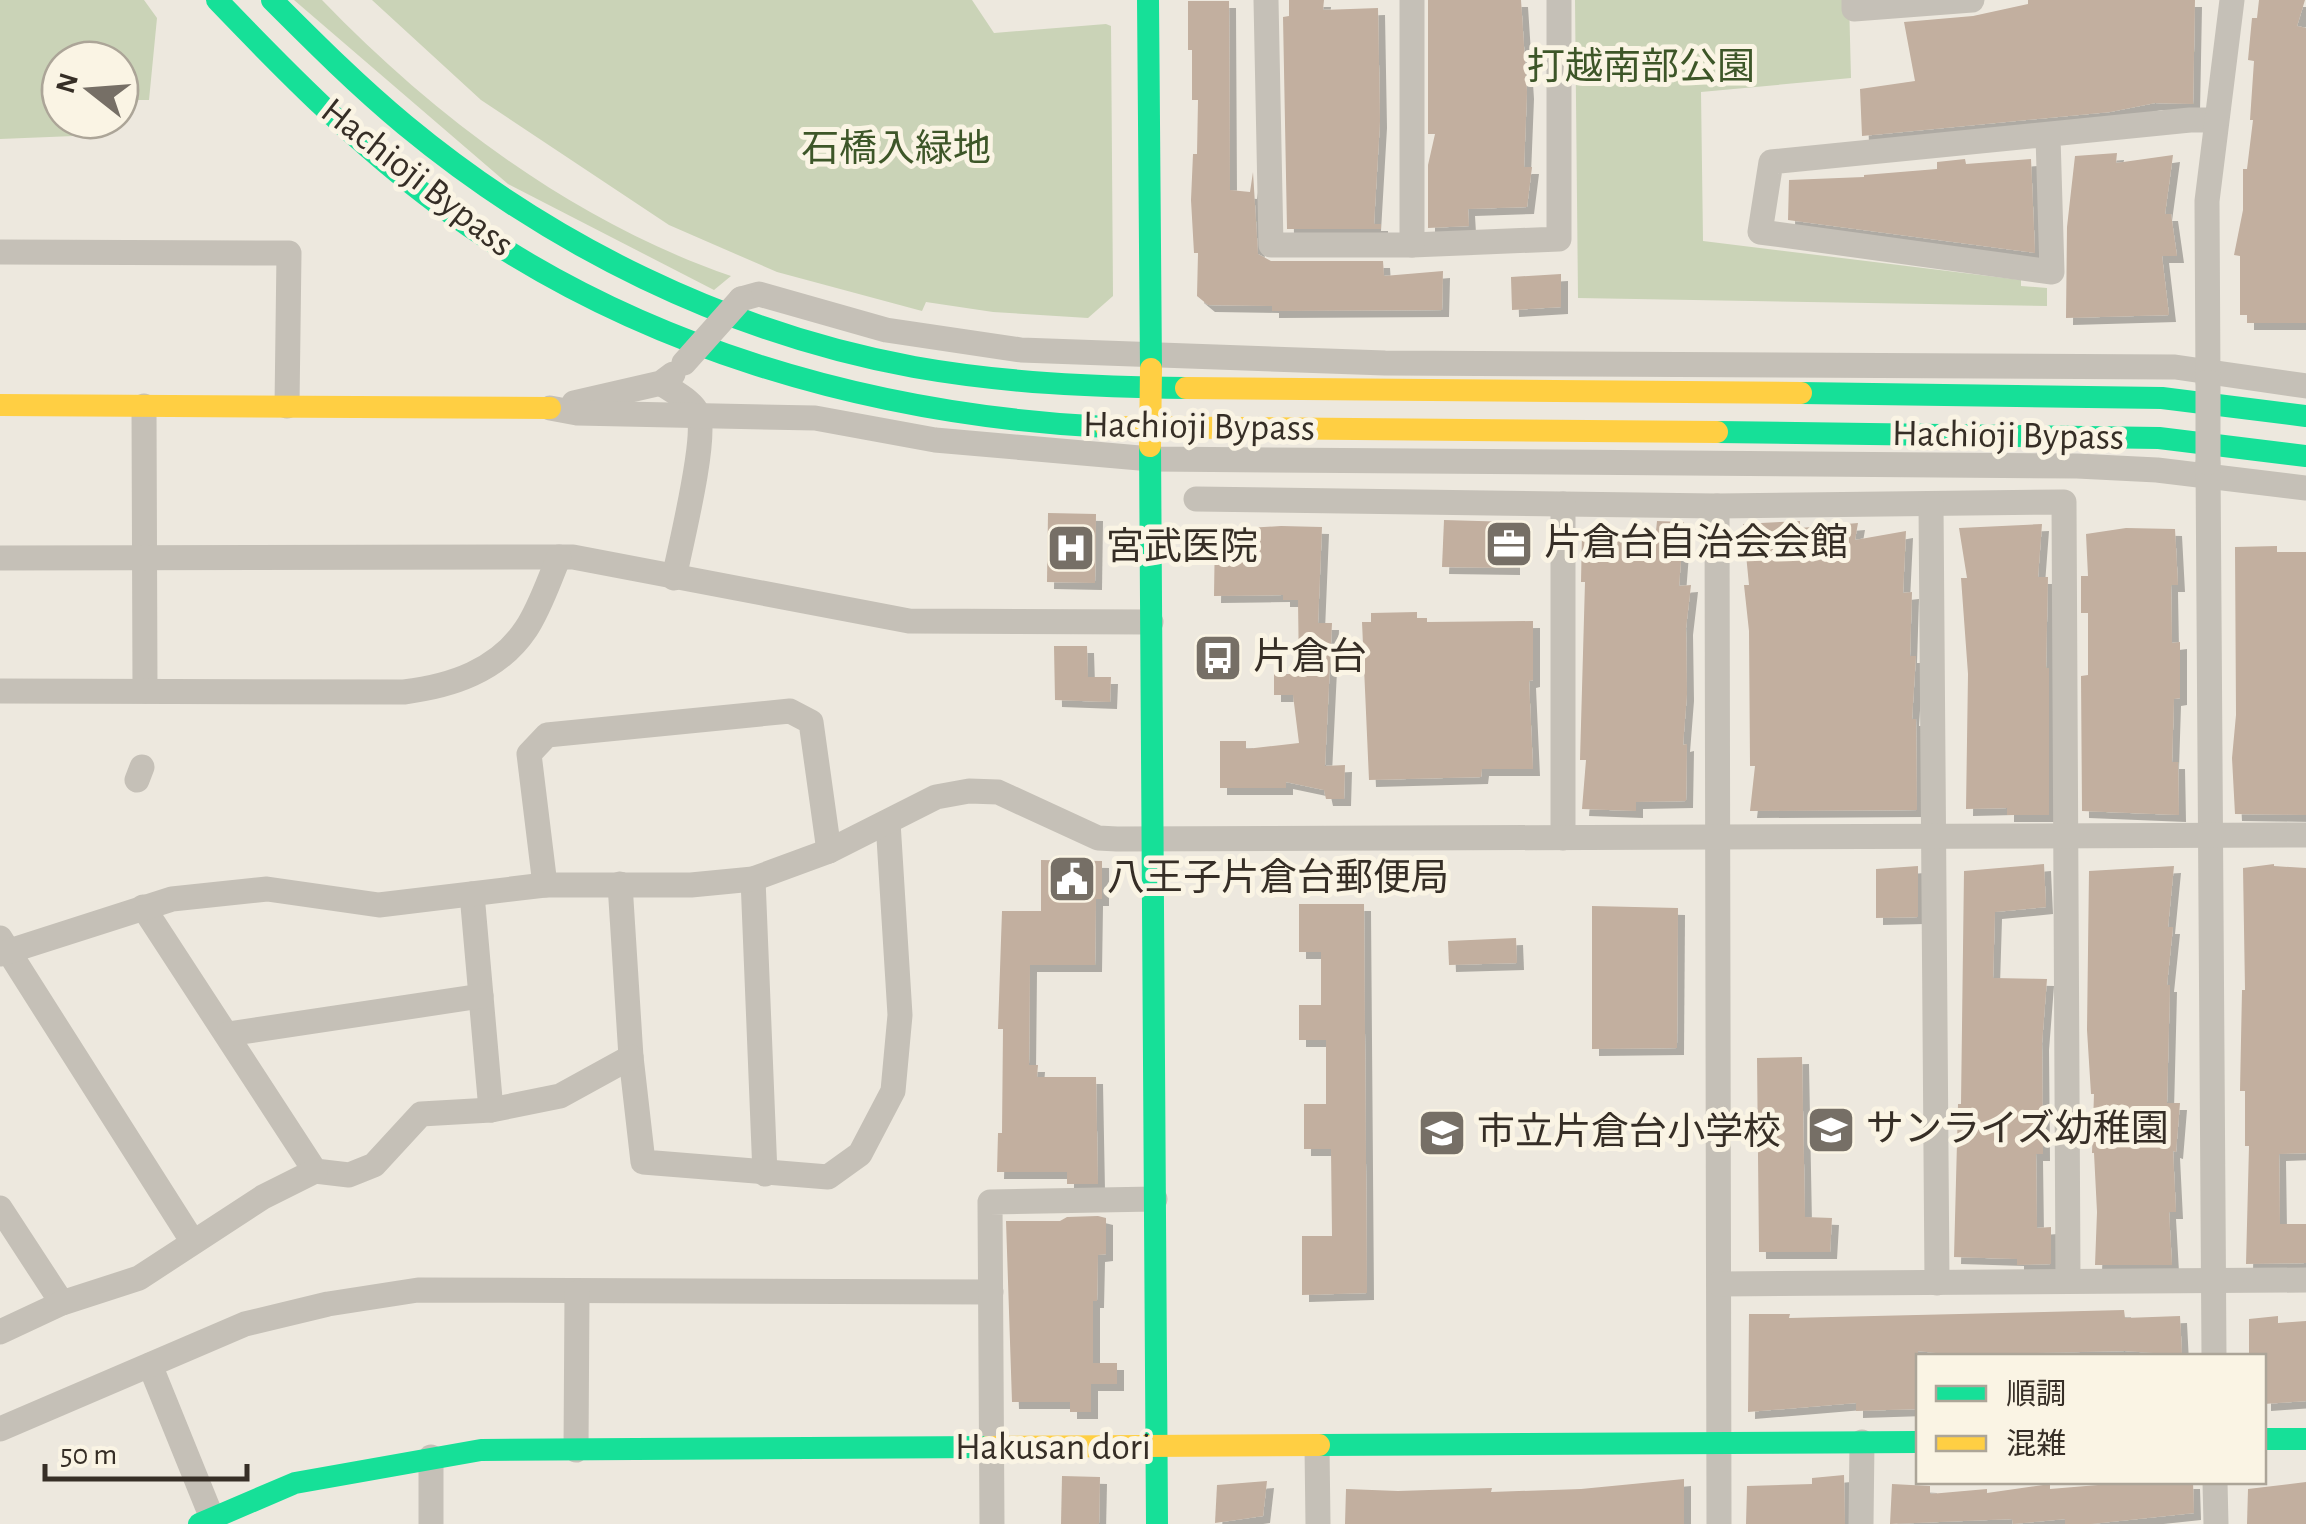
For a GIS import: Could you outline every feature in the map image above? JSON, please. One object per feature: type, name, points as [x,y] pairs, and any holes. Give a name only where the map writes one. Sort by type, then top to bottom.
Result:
[{"type":"main road","name":"Hachioji Bypass","points":[[217,0],[349,131],[428,196],[491,240],[567,284],[670,335],[756,366],[884,402],[1019,422],[1122,427],[2078,435],[2159,438],[2306,456]]},
{"type":"main road","name":"Hachioji Bypass","points":[[272,0],[400,123],[500,198],[570,241],[672,292],[753,324],[891,362],[1024,382],[1106,387],[2080,394],[2162,398],[2306,416]]},
{"type":"main road","points":[[1148,0],[1157,1524]]},
{"type":"main road","points":[[0,405],[550,408]]},
{"type":"main road","points":[[2266,1439],[2306,1438]]},
{"type":"main road","name":"Hakusan dori","points":[[205,1521],[295,1483],[481,1450],[1916,1442]]},
{"type":"street","points":[[1266,0],[1270,245],[1412,245],[1559,238],[1559,0]]},
{"type":"street","points":[[1412,0],[1412,245]]},
{"type":"street","points":[[1854,0],[1854,9],[1972,0]]},
{"type":"street","points":[[2214,1354],[2207,201],[2232,0]]},
{"type":"street","points":[[2048,136],[2052,272],[1760,232],[1772,162],[2215,120]]},
{"type":"street","points":[[0,252],[289,253],[288,406]]},
{"type":"street","points":[[550,408],[661,384],[741,299],[759,294],[834,317],[942,340],[1151,361],[2080,365],[2306,386]]},
{"type":"street","points":[[661,384],[700,416],[700,440],[674,578]]},
{"type":"street","points":[[144,406],[144,692]]},
{"type":"street","points":[[550,408],[577,413],[815,418],[935,440],[1150,452],[1386,462],[2208,470],[2306,488]]},
{"type":"street","points":[[1385,501],[1386,462]]},
{"type":"street","points":[[1196,499],[1717,506],[2064,502],[2068,1282]]},
{"type":"street","points":[[1563,504],[1563,838]]},
{"type":"street","points":[[1931,504],[1937,1282]]},
{"type":"street","points":[[1717,506],[1720,1524]]},
{"type":"street","points":[[0,691],[404,692],[446,687],[480,672],[518,640],[559,557]]},
{"type":"street","points":[[0,558],[559,557],[910,621],[1151,622]]},
{"type":"street","points":[[544,884],[528,754],[547,735],[790,712],[811,722],[828,850]]},
{"type":"street","points":[[193,1242],[2,947],[172,900],[267,889],[379,904],[544,884],[691,885],[753,879],[828,850],[936,797],[969,791],[998,792],[1098,838],[1153,840],[2306,835]]},
{"type":"street","points":[[620,884],[631,1058],[643,1162],[828,1177],[860,1154],[892,1090],[900,1015],[888,822]]},
{"type":"street","points":[[753,879],[765,1174]]},
{"type":"street","points":[[472,894],[492,1110]]},
{"type":"street","points":[[143,907],[314,1171]]},
{"type":"street","points":[[228,1034],[481,996]]},
{"type":"street","points":[[0,1332],[62,1303],[138,1278],[263,1197],[314,1171],[349,1175],[374,1165],[421,1114],[492,1110],[560,1096],[631,1058]]},
{"type":"street","points":[[992,1524],[990,1202],[1155,1199]]},
{"type":"street","points":[[0,1208],[62,1303]]},
{"type":"street","points":[[1719,1284],[2306,1280]]},
{"type":"street","points":[[0,1429],[245,1324],[328,1304],[418,1290],[990,1292]]},
{"type":"street","points":[[576,1450],[577,1292]]},
{"type":"street","points":[[150,1364],[205,1521]]},
{"type":"street","points":[[1861,1524],[1862,1442]]},
{"type":"street","points":[[1316,1447],[1318,1524]]},
{"type":"street","points":[[431,1456],[432,1524]]},
{"type":"street","points":[[2216,1484],[2216,1524]]},
{"type":"green space","points":[[0,0],[144,0],[157,18],[149,100],[140,100],[140,40],[40,40],[40,137],[0,139]]},
{"type":"green space","points":[[294,0],[322,0],[366,44],[460,125],[563,196],[617,227],[731,276],[714,290],[508,184]]},
{"type":"green space","name":"石橋入緑地","points":[[372,0],[972,0],[994,33],[1106,24],[1111,26],[1113,296],[1088,318],[993,312],[926,302],[922,311],[777,272],[669,225],[481,100]]},
{"type":"green space","name":"打越南部公園","points":[[1575,0],[1849,0],[1851,78],[1701,92],[1703,241],[2021,280],[2021,286],[2047,288],[2047,306],[1578,298]]},
{"type":"building","points":[[1289,0],[1324,0],[1323,10],[1378,8],[1380,121],[1374,224],[1381,224],[1381,229],[1287,229],[1283,17],[1289,16]]},
{"type":"building","points":[[1428,0],[1521,0],[1527,92],[1524,167],[1532,167],[1527,207],[1468,209],[1469,226],[1428,228],[1428,165],[1435,134],[1428,134]]},
{"type":"building","points":[[2028,0],[2195,0],[2193,104],[2155,103],[2110,112],[1862,136],[1860,89],[1915,81],[1904,22],[1973,16],[2028,4]]},
{"type":"building","points":[[2259,0],[2305,0],[2297,26],[2306,28],[2306,323],[2247,323],[2247,315],[2240,315],[2240,256],[2234,255],[2243,210],[2243,169],[2247,169],[2253,120],[2254,61],[2248,60],[2252,18],[2257,18]]},
{"type":"building","points":[[1188,1],[1229,1],[1230,190],[1250,192],[1253,172],[1258,254],[1271,261],[1383,261],[1384,276],[1443,271],[1442,310],[1272,311],[1272,306],[1208,305],[1197,296],[1198,253],[1194,253],[1191,200],[1198,100],[1192,100]]},
{"type":"building","points":[[2117,153],[2116,163],[2173,155],[2165,214],[2171,214],[2177,256],[2162,256],[2169,315],[2066,318],[2067,227],[2075,156]]},
{"type":"building","points":[[1965,159],[1966,164],[2031,159],[2035,253],[1788,220],[1789,180],[1937,169],[1937,162]]},
{"type":"building","points":[[1561,274],[1561,307],[1512,310],[1511,277]]},
{"type":"building","name":"宮武医院","points":[[1048,513],[1096,514],[1095,583],[1047,582]]},
{"type":"building","points":[[1444,520],[1513,522],[1513,568],[1442,567]]},
{"type":"building","points":[[1657,521],[1684,522],[1679,586],[1691,585],[1683,745],[1687,744],[1686,801],[1636,802],[1636,811],[1582,809],[1586,760],[1580,760],[1585,582],[1581,582],[1582,532],[1656,531]]},
{"type":"building","points":[[1800,521],[1800,528],[1858,523],[1855,540],[1906,531],[1903,593],[1912,592],[1910,656],[1916,656],[1912,719],[1916,719],[1917,810],[1750,811],[1755,766],[1750,766],[1749,631],[1744,585],[1749,585],[1743,524]]},
{"type":"building","points":[[2042,524],[2038,577],[2048,577],[2049,815],[2007,815],[2007,808],[1966,809],[1968,674],[1961,578],[1967,578],[1959,528]]},
{"type":"building","points":[[1322,527],[1318,623],[1332,623],[1325,766],[1345,765],[1344,799],[1326,799],[1324,790],[1286,782],[1286,788],[1220,788],[1220,741],[1246,741],[1246,749],[1299,743],[1293,695],[1274,695],[1274,674],[1299,674],[1298,600],[1283,600],[1283,595],[1214,596],[1215,530]]},
{"type":"building","points":[[2126,528],[2175,529],[2178,585],[2171,585],[2172,643],[2180,642],[2180,698],[2174,699],[2172,762],[2178,762],[2179,815],[2082,811],[2081,676],[2088,675],[2088,613],[2081,613],[2081,576],[2088,576],[2086,534]]},
{"type":"building","points":[[2277,546],[2277,552],[2306,552],[2306,815],[2235,814],[2235,547]]},
{"type":"building","points":[[1417,612],[1417,618],[1427,618],[1427,622],[1533,621],[1533,680],[1529,681],[1533,769],[1482,769],[1481,777],[1369,780],[1362,622],[1371,622],[1371,613]]},
{"type":"building","points":[[1054,646],[1087,646],[1088,677],[1111,677],[1110,702],[1055,700]]},
{"type":"building","points":[[1041,860],[1102,861],[1102,899],[1096,899],[1095,965],[1030,965],[1029,1065],[1038,1065],[1037,1077],[1096,1077],[1098,1184],[1067,1184],[1067,1172],[997,1172],[998,1133],[1002,1133],[1003,1029],[998,1029],[1002,911],[1041,911]]},
{"type":"building","points":[[2044,864],[2046,907],[1995,912],[1993,978],[2047,979],[2042,1043],[2043,1154],[2036,1154],[2037,1228],[2051,1227],[2051,1264],[2017,1265],[2017,1259],[1954,1257],[1961,1104],[1964,871]]},
{"type":"building","points":[[2274,864],[2306,868],[2306,1153],[2279,1154],[2280,1224],[2306,1224],[2306,1263],[2246,1264],[2249,1146],[2245,1146],[2245,1091],[2240,1091],[2245,990],[2243,868]]},
{"type":"building","points":[[1918,866],[1918,917],[1876,918],[1876,869]]},
{"type":"building","points":[[2174,866],[2168,927],[2173,927],[2167,985],[2167,1103],[2180,1103],[2176,1152],[2173,1151],[2176,1212],[2169,1212],[2172,1265],[2095,1265],[2094,1094],[2087,1030],[2089,871]]},
{"type":"building","points":[[1299,904],[1364,904],[1367,1293],[1302,1295],[1302,1236],[1332,1236],[1331,1149],[1304,1149],[1304,1104],[1326,1104],[1326,1040],[1299,1040],[1299,1005],[1321,1005],[1321,952],[1299,952]]},
{"type":"building","points":[[1592,906],[1678,908],[1677,1048],[1592,1049]]},
{"type":"building","points":[[1516,938],[1517,963],[1449,965],[1448,941]]},
{"type":"building","points":[[1802,1057],[1805,1217],[1832,1218],[1830,1252],[1759,1252],[1757,1058]]},
{"type":"building","points":[[1106,1218],[1106,1254],[1098,1255],[1093,1363],[1117,1363],[1117,1384],[1091,1384],[1091,1412],[1070,1412],[1070,1402],[1012,1402],[1006,1221]]},
{"type":"building","points":[[2124,1310],[2125,1318],[2180,1316],[2182,1354],[1918,1351],[1916,1409],[1856,1411],[1856,1403],[1748,1412],[1749,1314],[1790,1314],[1789,1318]]},
{"type":"building","points":[[2278,1316],[2278,1323],[2306,1321],[2306,1401],[2266,1404],[2266,1354],[2249,1354],[2249,1319]]},
{"type":"building","points":[[1844,1475],[1845,1524],[1746,1524],[1747,1486],[1812,1484],[1812,1478]]},
{"type":"building","points":[[1062,1476],[1100,1477],[1099,1524],[1061,1524]]},
{"type":"building","points":[[1684,1479],[1684,1524],[1345,1524],[1346,1489],[1492,1488],[1491,1492],[1581,1489]]},
{"type":"building","points":[[1267,1481],[1263,1516],[1215,1523],[1217,1485]]},
{"type":"building","points":[[2306,1482],[2306,1524],[2247,1524],[2248,1489]]},
{"type":"building","points":[[1892,1484],[1930,1486],[1930,1494],[1987,1489],[1987,1493],[2050,1484],[2050,1489],[2193,1484],[2194,1513],[2091,1524],[2065,1524],[2065,1519],[2013,1524],[2012,1519],[1890,1524]]},
{"type":"traffic: fast","points":[[217,0],[324,107],[409,182],[513,255],[591,298],[756,365],[842,389],[1017,420],[1106,427]]},
{"type":"traffic: fast","points":[[272,0],[370,95],[461,168],[581,245],[709,307],[776,332],[914,367],[1050,383],[1186,388]]},
{"type":"traffic: fast","points":[[1148,0],[1151,369]]},
{"type":"traffic: fast","points":[[1801,393],[2162,398],[2306,416]]},
{"type":"traffic: fast","points":[[1717,432],[2159,438],[2306,456]]},
{"type":"traffic: fast","points":[[1150,446],[1157,1524]]},
{"type":"traffic: fast","points":[[2266,1439],[2306,1439]]},
{"type":"traffic: fast","points":[[1319,1445],[1916,1442]]},
{"type":"traffic: fast","points":[[199,1524],[295,1483],[481,1450],[988,1447]]},
{"type":"traffic: slow","points":[[1150,446],[1151,369]]},
{"type":"traffic: slow","points":[[1186,388],[1801,393]]},
{"type":"traffic: slow","points":[[0,405],[550,408]]},
{"type":"traffic: slow","points":[[1106,427],[1717,432]]},
{"type":"traffic: slow","points":[[988,1447],[1319,1445]]},
{"type":"place","name":"片倉台自治会会館","points":[[1509,544]]},
{"type":"place","name":"宮武医院","points":[[1071,548]]},
{"type":"place","name":"片倉台","points":[[1218,658]]},
{"type":"place","name":"八王子片倉台郵便局","points":[[1072,879]]},
{"type":"place","name":"サンライズ幼稚園","points":[[1831,1130]]},
{"type":"place","name":"市立片倉台小学校","points":[[1442,1133]]}]
